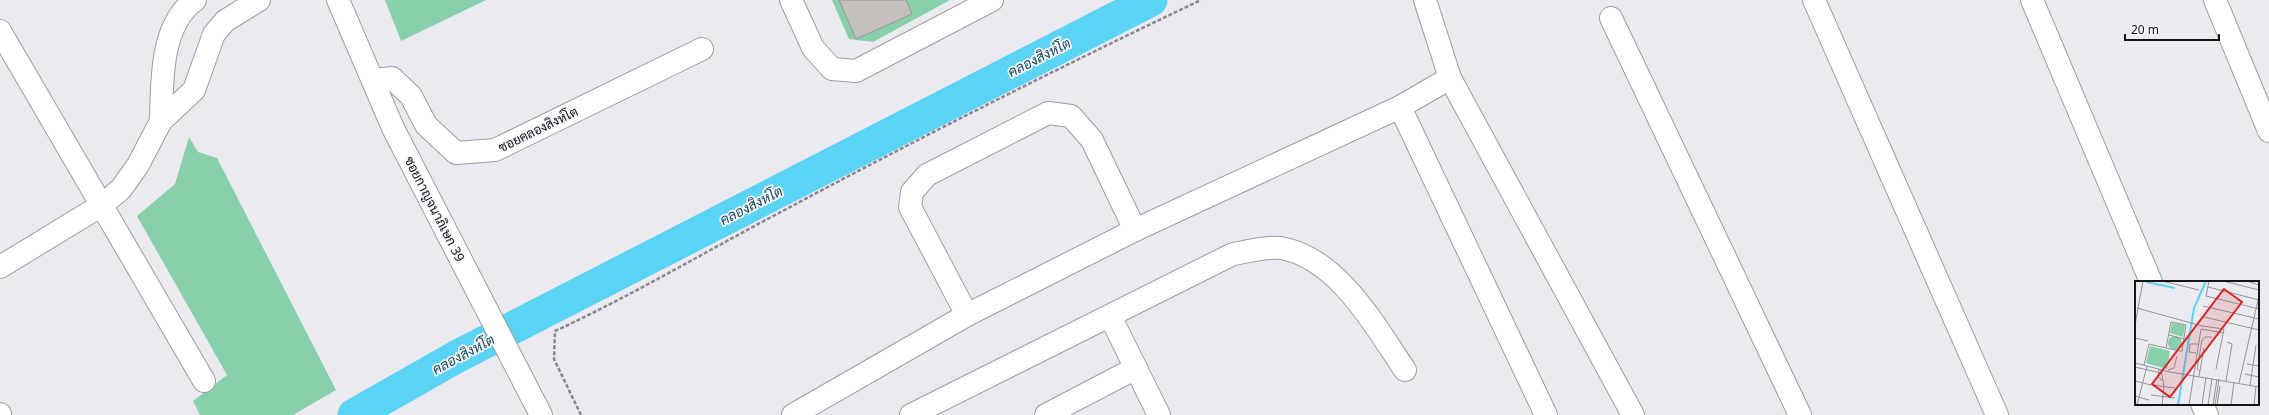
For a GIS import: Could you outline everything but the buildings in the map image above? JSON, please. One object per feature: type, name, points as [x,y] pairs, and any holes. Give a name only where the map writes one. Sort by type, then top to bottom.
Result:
[{"type":"street","points":[[161,121],[162,67],[174,25],[186,6],[194,0]]},
{"type":"street","points":[[0,267],[102,205],[125,183],[138,164],[161,121],[194,90],[214,34],[225,21],[258,0]]},
{"type":"street","name":"ซอยกาญจนาภิเษก 39","points":[[338,0],[394,128],[540,415]]},
{"type":"street","points":[[791,0],[813,48],[832,69],[856,71],[992,0]]},
{"type":"street","points":[[1425,0],[1450,78],[1633,415]]},
{"type":"street","points":[[1814,0],[1997,415]]},
{"type":"street","points":[[2032,0],[2151,281]]},
{"type":"street","points":[[2214,0],[2269,131]]},
{"type":"street","points":[[1611,18],[1800,415]]},
{"type":"street","points":[[0,31],[204,381]]},
{"type":"street","name":"ซอยคลองสิงห์โต","points":[[372,80],[392,78],[411,96],[426,125],[456,153],[495,150],[702,49]]},
{"type":"street","points":[[793,415],[966,315],[1135,230],[1400,107],[1450,78]]},
{"type":"street","points":[[1400,107],[1546,415]]},
{"type":"street","points":[[966,315],[910,207],[912,192],[927,175],[1041,116],[1048,113],[1071,116],[1092,140],[1135,230]]},
{"type":"street","points":[[911,415],[1233,254],[1280,248],[1310,257],[1335,278],[1366,311],[1405,370]]},
{"type":"street","points":[[1110,316],[1159,415]]},
{"type":"street","points":[[1046,415],[1136,368]]},
{"type":"street","points":[[2202,405],[2207,415]]},
{"type":"path","points":[[581,415],[554,359],[555,331],[592,314],[779,213],[1049,74],[1201,0]]},
{"type":"green space","points":[[385,0],[486,0],[401,41]]},
{"type":"green space","points":[[832,0],[950,0],[873,42],[849,39]]},
{"type":"green space","points":[[189,137],[198,152],[217,158],[336,390],[293,415],[200,415],[193,401],[227,375],[137,216],[175,184]]},
{"type":"waterway","name":"คลองสิงห์โต","points":[[354,415],[456,357],[1151,0]]}]
